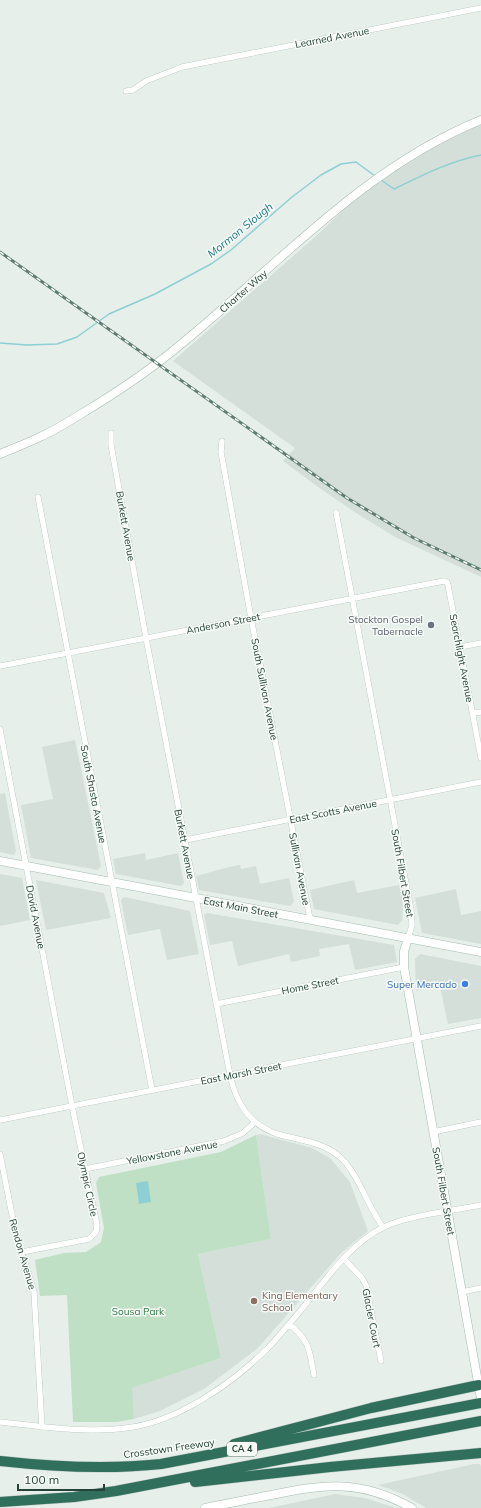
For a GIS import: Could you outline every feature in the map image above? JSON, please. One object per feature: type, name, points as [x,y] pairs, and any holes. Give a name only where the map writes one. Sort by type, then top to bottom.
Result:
[{"type":"highway","points":[[160,1464],[371,1408],[480,1391]]},
{"type":"highway","name":"Crosstown Freeway","points":[[0,1461],[86,1468],[135,1467],[160,1464],[481,1403]]},
{"type":"highway","name":"CA 4","points":[[0,1502],[74,1497],[116,1491],[481,1421]]},
{"type":"highway","points":[[116,1491],[322,1468],[481,1453]]},
{"type":"main road","name":"Charter Way","points":[[0,454],[42,436],[63,425],[104,401],[146,372],[186,341],[312,230],[361,190],[404,159],[448,134],[481,120]]},
{"type":"main road","name":"East Main Street","points":[[0,861],[481,952]]},
{"type":"main road","name":"South Filbert Street","points":[[408,938],[404,951],[404,967],[462,1292],[479,1372],[480,1391]]},
{"type":"main road","points":[[205,1508],[304,1488],[334,1486],[360,1488],[373,1491],[399,1501],[412,1508]]},
{"type":"street","name":"Learned Avenue","points":[[126,91],[133,90],[146,81],[182,67],[481,8]]},
{"type":"street","name":"Burkett Avenue","points":[[111,433],[111,445],[146,638],[230,1075],[238,1101],[249,1117],[255,1122],[276,1133],[321,1145],[336,1152],[350,1167],[383,1228]]},
{"type":"street","name":"South Sullivan Avenue","points":[[222,441],[221,452],[290,819]]},
{"type":"street","name":"South Shasta Avenue","points":[[38,497],[152,1090]]},
{"type":"street","name":"South Filbert Street","points":[[336,512],[411,910],[412,925],[408,938]]},
{"type":"street","name":"Anderson Street","points":[[0,666],[353,598],[444,581],[447,582]]},
{"type":"street","name":"Searchlight Avenue","points":[[447,582],[481,758]]},
{"type":"street","points":[[460,647],[481,643]]},
{"type":"street","points":[[472,713],[481,712]]},
{"type":"street","name":"David Avenue","points":[[0,729],[72,1106]]},
{"type":"street","name":"East Scotts Avenue","points":[[185,840],[481,782]]},
{"type":"street","name":"Sullivan Avenue","points":[[290,819],[310,919]]},
{"type":"street","name":"Home Street","points":[[216,1004],[404,967]]},
{"type":"street","name":"East Marsh Street","points":[[0,1120],[481,1026]]},
{"type":"street","name":"Olympic Circle","points":[[22,1252],[85,1240],[93,1236],[96,1232],[97,1225],[72,1106]]},
{"type":"street","name":"Yellowstone Avenue","points":[[85,1169],[224,1141],[243,1133],[255,1122]]},
{"type":"street","points":[[433,1132],[481,1122]]},
{"type":"street","name":"Rendon Avenue","points":[[0,1154],[16,1235],[34,1292],[42,1427]]},
{"type":"street","points":[[0,1422],[88,1430],[134,1427],[166,1417],[195,1403],[227,1382],[260,1355],[289,1324],[344,1259],[356,1247],[383,1228],[414,1218],[481,1205]]},
{"type":"street","name":"Glacier Court","points":[[344,1259],[359,1274],[366,1285],[380,1361]]},
{"type":"street","points":[[462,1292],[481,1288]]},
{"type":"street","points":[[289,1324],[306,1342],[314,1375]]},
{"type":"shaded area","points":[[481,119],[481,577],[395,537],[318,487],[283,461],[295,448],[173,361],[315,237],[373,182]]},
{"type":"shaded area","points":[[75,740],[101,866],[98,870],[31,858],[21,805],[53,799],[42,747]]},
{"type":"shaded area","points":[[5,793],[16,851],[14,855],[0,852],[0,794]]},
{"type":"shaded area","points":[[145,853],[146,860],[178,853],[184,883],[181,886],[116,874],[113,859]]},
{"type":"shaded area","points":[[240,865],[241,869],[256,866],[260,884],[289,878],[294,902],[290,906],[199,890],[196,876]]},
{"type":"shaded area","points":[[0,874],[22,878],[30,920],[0,926]]},
{"type":"shaded area","points":[[36,880],[104,893],[111,918],[46,930]]},
{"type":"shaded area","points":[[354,880],[357,893],[399,885],[403,902],[402,920],[398,925],[314,909],[310,890]]},
{"type":"shaded area","points":[[456,889],[461,915],[481,911],[481,944],[422,933],[415,898]]},
{"type":"shaded area","points":[[124,897],[190,911],[199,954],[167,960],[160,929],[128,935],[121,900]]},
{"type":"shaded area","points":[[207,913],[394,945],[397,962],[355,970],[349,944],[319,949],[320,956],[291,962],[289,954],[238,966],[232,941],[210,945],[204,915]]},
{"type":"shaded area","points":[[420,954],[481,966],[481,1018],[448,1024],[440,986],[416,991],[415,959]]},
{"type":"shaded area","name":"King Elementary School","points":[[260,1134],[312,1148],[330,1158],[350,1182],[368,1231],[342,1252],[258,1348],[204,1389],[160,1411],[134,1419],[131,1388],[221,1358],[198,1254],[271,1239],[256,1135]]},
{"type":"shaded area","points":[[474,1464],[480,1464],[481,1467],[481,1508],[426,1508],[403,1494],[378,1485]]},
{"type":"shaded area","points":[[335,1494],[365,1498],[396,1508],[269,1508]]},
{"type":"green space","name":"Sousa Park","points":[[256,1135],[271,1239],[198,1254],[221,1358],[132,1388],[134,1419],[117,1422],[73,1422],[67,1295],[40,1296],[35,1260],[64,1253],[86,1252],[101,1242],[104,1228],[96,1183],[99,1177],[221,1152]]},
{"type":"water","points":[[148,1181],[151,1202],[139,1204],[136,1183]]},
{"type":"waterway","name":"Mormon Slough","points":[[381,180],[394,189],[447,165],[481,155]]},
{"type":"waterway","name":"Mormon Slough","points":[[0,343],[27,345],[57,344],[77,337],[109,314],[155,294],[211,264],[231,250],[292,197],[321,175],[341,164],[356,162],[375,176]]},
{"type":"railway","points":[[0,252],[347,498],[414,538],[481,570]]},
{"type":"place","name":"Stockton Gospel Tabernacle","points":[[431,625]]},
{"type":"place","name":"Super Mercado","points":[[465,984]]},
{"type":"place","name":"King Elementary School","points":[[254,1301]]}]
